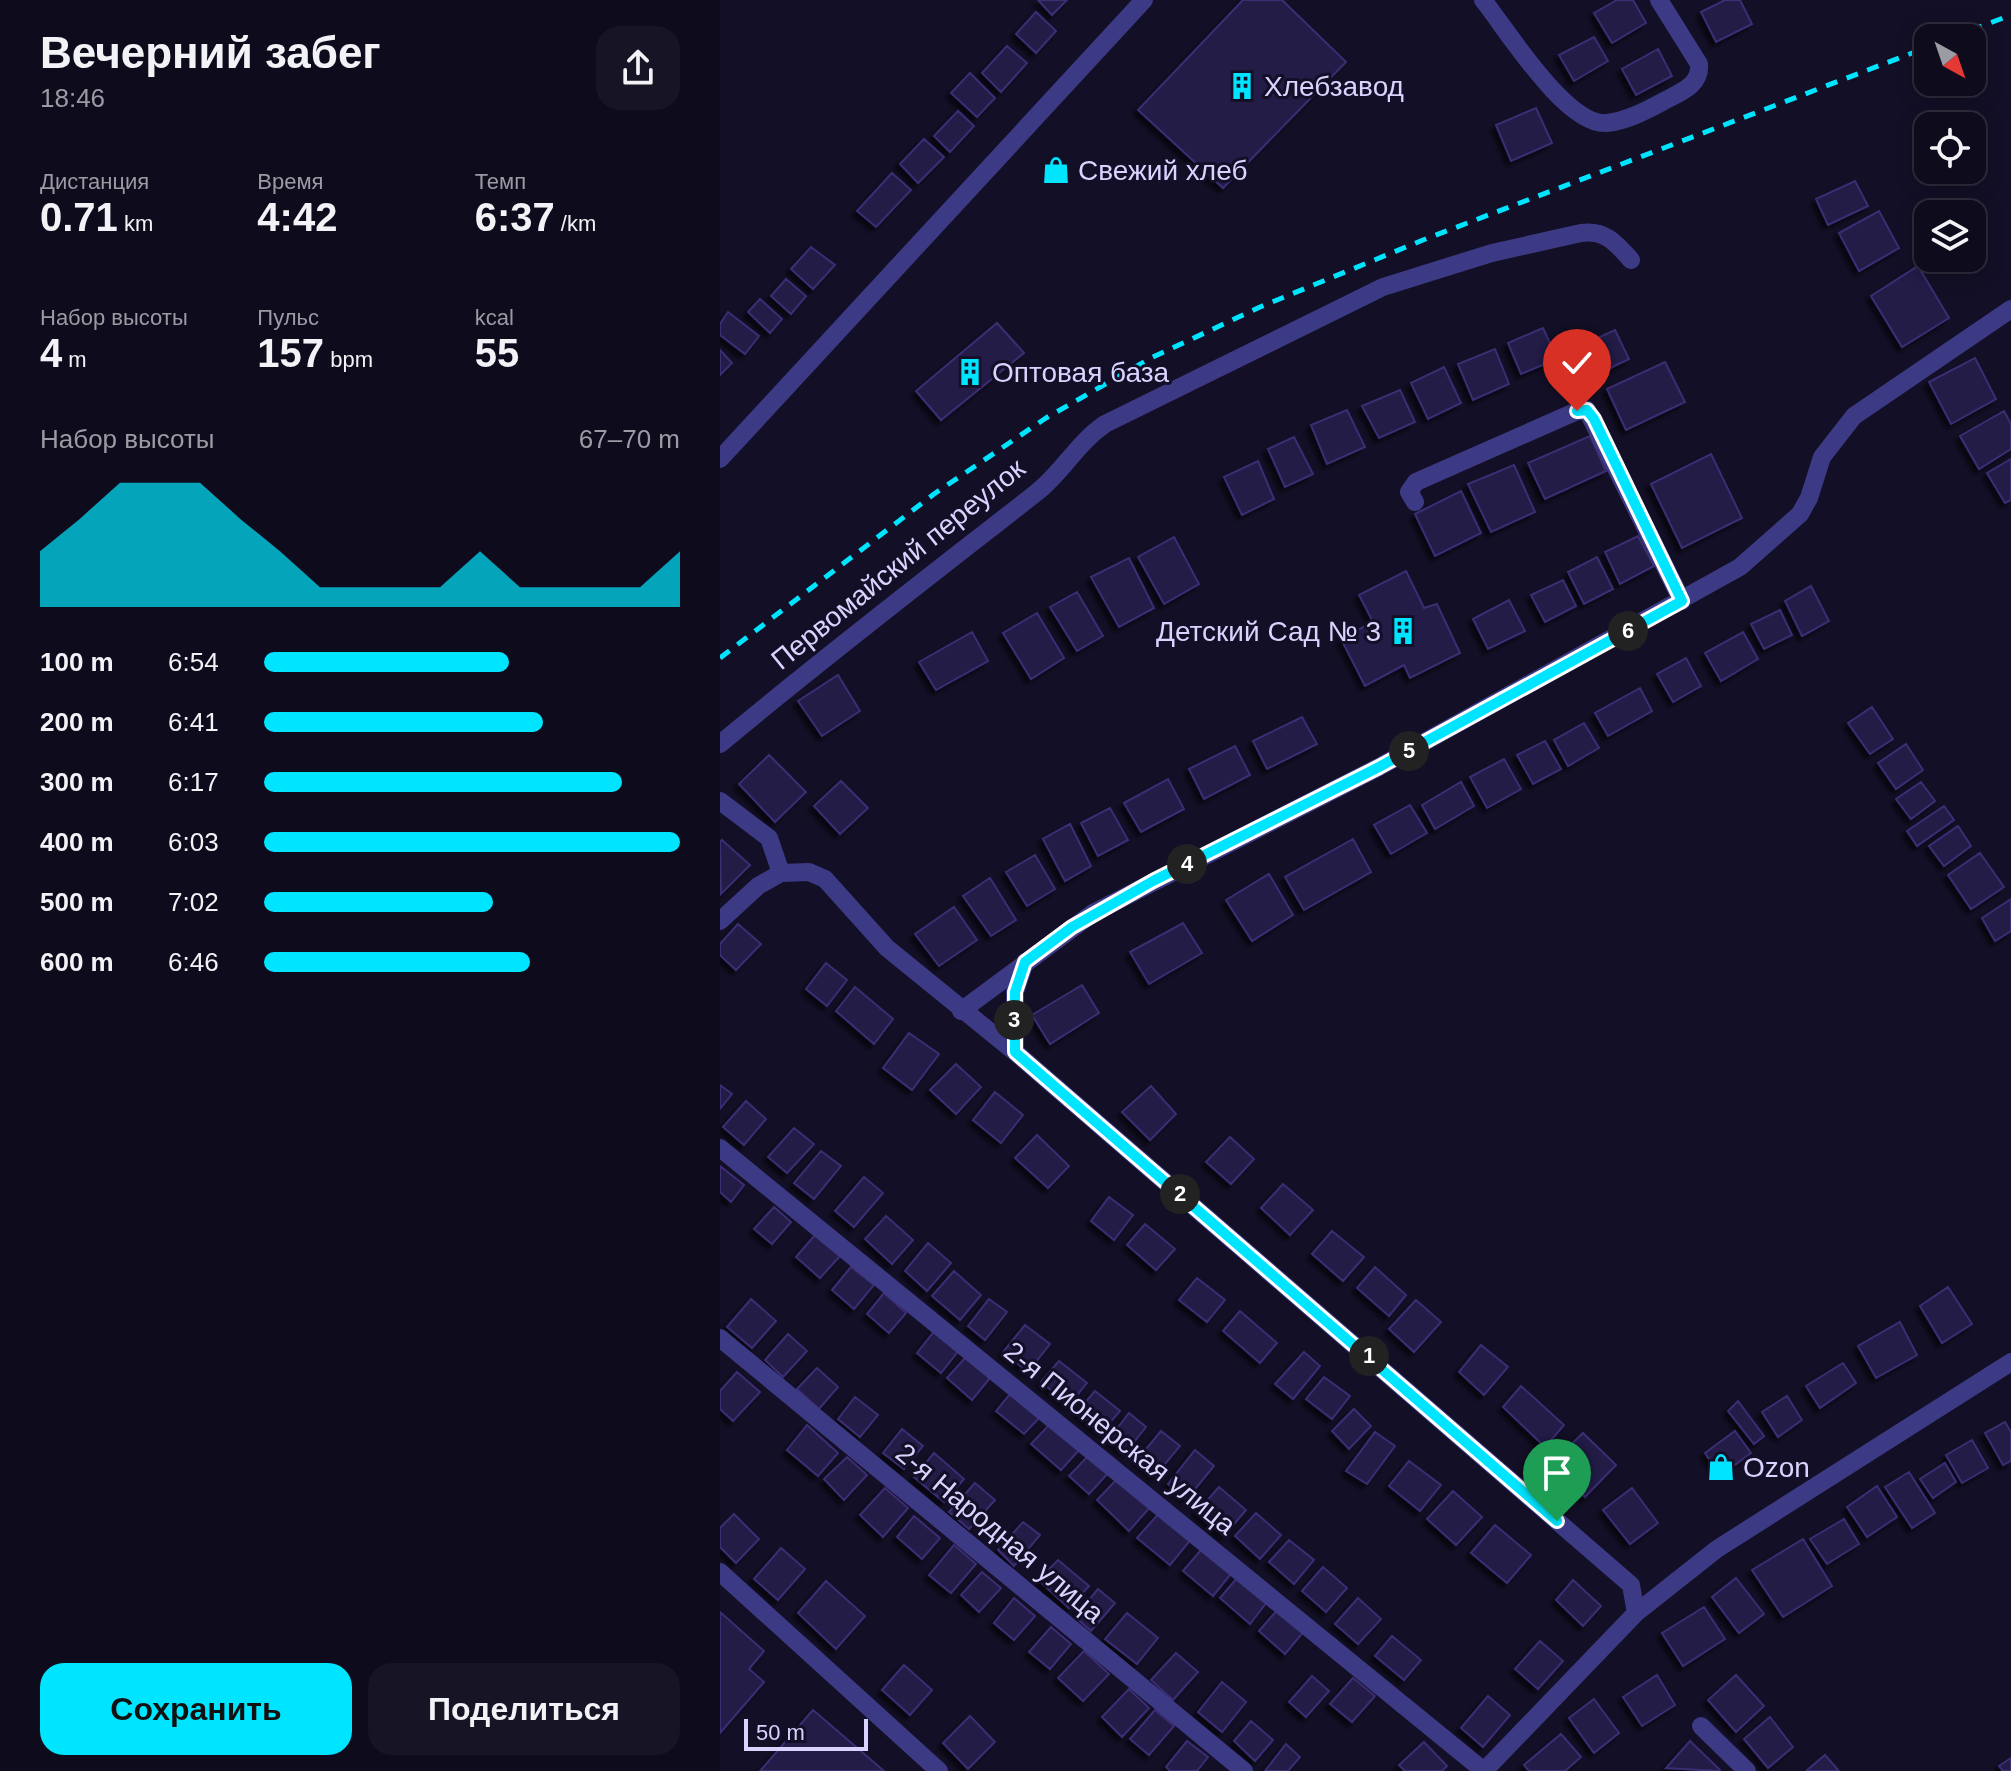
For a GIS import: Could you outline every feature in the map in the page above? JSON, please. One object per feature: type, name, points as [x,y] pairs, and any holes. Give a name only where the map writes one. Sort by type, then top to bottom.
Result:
[{"type":"street","points":[[720,459],[1144,0]]},
{"type":"street","points":[[1483,0],[1558,96],[1588,119],[1606,123],[1642,112],[1676,94],[1696,82],[1700,73],[1699,64],[1659,0]]},
{"type":"street","name":"Первомайский переулок","points":[[720,744],[840,644],[1040,490],[1073,451],[1105,424],[1383,287],[1492,253],[1581,233],[1607,236],[1631,260]]},
{"type":"street","points":[[961,1011],[1093,913],[1379,767],[1740,567],[1800,514],[1809,498],[1822,457],[1854,416],[2011,309]]},
{"type":"street","points":[[1415,502],[1409,492],[1416,482],[1577,411],[1587,410],[1682,601]]},
{"type":"street","points":[[720,801],[769,838],[775,846],[781,873]]},
{"type":"street","points":[[720,921],[758,886],[781,873],[809,872],[825,879],[887,948],[1015,1052],[1631,1585],[1636,1613]]},
{"type":"street","points":[[1015,1052],[1015,992],[1025,962]]},
{"type":"street","name":"2-я Пионерская улица","points":[[720,1148],[1484,1771]]},
{"type":"street","name":"2-я Народная улица","points":[[720,1338],[1244,1771]]},
{"type":"street","points":[[1484,1771],[1636,1613],[1717,1549],[2011,1362]]},
{"type":"street","points":[[720,1572],[939,1771]]},
{"type":"street","points":[[1701,1726],[1747,1771]]},
{"type":"building","points":[[1038,0],[1067,0],[1052,15]]},
{"type":"building","name":"Хлебзавод","points":[[1243,0],[1282,0],[1346,62],[1223,188],[1138,110]]},
{"type":"building","points":[[1617,0],[1633,0],[1646,23],[1612,43],[1594,13]]},
{"type":"building","points":[[1725,0],[1740,0],[1752,24],[1716,42],[1701,12]]},
{"type":"building","points":[[1036,12],[1056,31],[1036,53],[1016,34]]},
{"type":"building","points":[[1594,37],[1608,61],[1574,81],[1559,55]]},
{"type":"building","points":[[1007,46],[1027,63],[1001,92],[982,73]]},
{"type":"building","points":[[1658,49],[1672,76],[1636,95],[1622,69]]},
{"type":"building","points":[[970,73],[995,98],[977,117],[951,93]]},
{"type":"building","points":[[1536,108],[1552,143],[1511,161],[1496,125]]},
{"type":"building","points":[[958,111],[974,126],[950,152],[934,136]]},
{"type":"building","points":[[924,139],[944,157],[918,183],[900,164]]},
{"type":"building","points":[[892,173],[911,190],[876,227],[857,211]]},
{"type":"building","points":[[1855,181],[1868,206],[1828,225],[1816,199]]},
{"type":"building","points":[[1879,211],[1899,248],[1859,271],[1839,233]]},
{"type":"building","points":[[811,247],[835,265],[813,289],[791,269]]},
{"type":"building","points":[[1914,269],[1914,272],[1922,272],[1949,318],[1902,347],[1871,296]]},
{"type":"building","points":[[786,279],[806,296],[791,314],[771,296]]},
{"type":"building","points":[[760,299],[782,319],[770,333],[748,312]]},
{"type":"building","points":[[728,312],[759,336],[745,354],[720,335],[720,324]]},
{"type":"building","name":"Оптовая база","points":[[997,323],[1024,353],[941,420],[916,391]]},
{"type":"building","points":[[1543,328],[1557,359],[1521,374],[1508,343]]},
{"type":"building","points":[[1615,330],[1629,359],[1588,379],[1573,349]]},
{"type":"building","points":[[1495,349],[1509,384],[1473,400],[1458,364]]},
{"type":"building","points":[[720,350],[732,363],[720,375]]},
{"type":"building","points":[[1975,358],[1996,399],[1951,424],[1929,382]]},
{"type":"building","points":[[1665,362],[1685,402],[1626,430],[1607,389]]},
{"type":"building","points":[[1444,367],[1461,403],[1428,419],[1411,383]]},
{"type":"building","points":[[1400,390],[1415,422],[1379,438],[1362,406]]},
{"type":"building","points":[[1347,410],[1365,447],[1327,464],[1311,425]]},
{"type":"building","points":[[2004,411],[2011,424],[2011,449],[1979,469],[1960,436]]},
{"type":"building","points":[[1590,436],[1606,471],[1545,499],[1528,463]]},
{"type":"building","points":[[1294,437],[1313,474],[1285,487],[1268,449]]},
{"type":"building","points":[[1711,454],[1742,518],[1682,548],[1651,484]]},
{"type":"building","points":[[2011,459],[2011,500],[2005,503],[1987,473]]},
{"type":"building","points":[[1258,461],[1274,499],[1242,515],[1224,477]]},
{"type":"building","points":[[1514,465],[1535,512],[1491,532],[1468,484]]},
{"type":"building","points":[[1461,491],[1481,533],[1435,556],[1415,514]]},
{"type":"building","points":[[1638,536],[1654,566],[1620,584],[1605,552]]},
{"type":"building","points":[[1174,537],[1199,584],[1164,604],[1138,557]]},
{"type":"building","points":[[1597,557],[1613,589],[1584,604],[1568,572]]},
{"type":"building","points":[[1129,558],[1154,608],[1119,627],[1091,577]]},
{"type":"building","name":"Детский Сад № 3","points":[[1406,571],[1424,608],[1437,604],[1460,653],[1410,678],[1404,665],[1365,686],[1341,639],[1373,622],[1359,595]]},
{"type":"building","points":[[1563,580],[1576,606],[1545,622],[1531,595]]},
{"type":"building","points":[[1811,586],[1829,621],[1802,636],[1785,601]]},
{"type":"building","points":[[1077,592],[1103,636],[1077,651],[1050,607]]},
{"type":"building","points":[[1509,600],[1525,631],[1488,649],[1473,619]]},
{"type":"building","points":[[1780,610],[1792,635],[1764,649],[1751,624]]},
{"type":"building","points":[[1037,613],[1064,658],[1031,679],[1003,633]]},
{"type":"building","points":[[972,632],[988,661],[936,690],[919,662]]},
{"type":"building","points":[[1743,632],[1758,659],[1721,681],[1705,653]]},
{"type":"building","points":[[1686,658],[1701,686],[1673,702],[1657,674]]},
{"type":"building","points":[[838,675],[860,711],[822,736],[798,701]]},
{"type":"building","points":[[1640,688],[1652,711],[1608,736],[1595,713]]},
{"type":"building","points":[[1872,707],[1893,739],[1870,754],[1848,723]]},
{"type":"building","points":[[1302,717],[1317,744],[1267,769],[1253,741]]},
{"type":"building","points":[[1584,723],[1599,748],[1568,766],[1554,740]]},
{"type":"building","points":[[1545,741],[1561,769],[1533,784],[1517,755]]},
{"type":"building","points":[[1906,744],[1923,770],[1896,789],[1878,763]]},
{"type":"building","points":[[1235,746],[1250,775],[1204,799],[1189,769]]},
{"type":"building","points":[[769,755],[806,792],[775,822],[739,784]]},
{"type":"building","points":[[1504,759],[1521,789],[1487,808],[1470,777]]},
{"type":"building","points":[[1168,779],[1184,809],[1141,832],[1124,803]]},
{"type":"building","points":[[841,781],[868,808],[840,834],[814,806]]},
{"type":"building","points":[[1461,782],[1474,806],[1435,829],[1422,805]]},
{"type":"building","points":[[1921,782],[1935,801],[1911,819],[1896,799]]},
{"type":"building","points":[[1410,805],[1427,833],[1391,854],[1374,825]]},
{"type":"building","points":[[1944,806],[1954,820],[1917,846],[1907,831]]},
{"type":"building","points":[[1110,808],[1128,840],[1098,856],[1081,823]]},
{"type":"building","points":[[1070,824],[1091,866],[1065,881],[1043,839]]},
{"type":"building","points":[[1958,826],[1971,846],[1944,866],[1929,846]]},
{"type":"building","points":[[1353,839],[1371,872],[1304,910],[1285,877]]},
{"type":"building","points":[[722,840],[750,865],[721,894],[720,842]]},
{"type":"building","points":[[1980,853],[2004,887],[1971,909],[1948,875]]},
{"type":"building","points":[[1035,855],[1055,889],[1027,906],[1006,872]]},
{"type":"building","points":[[1269,874],[1293,915],[1252,941],[1226,900]]},
{"type":"building","points":[[990,878],[1016,920],[991,936],[963,896]]},
{"type":"building","points":[[2011,899],[2011,931],[1995,941],[1982,918]]},
{"type":"building","points":[[954,907],[977,940],[939,966],[915,934]]},
{"type":"building","points":[[1183,923],[1202,953],[1149,984],[1130,952]]},
{"type":"building","points":[[738,924],[761,944],[736,970],[720,955],[720,944]]},
{"type":"building","points":[[826,963],[847,980],[827,1006],[806,989]]},
{"type":"building","points":[[1082,985],[1099,1013],[1050,1044],[1032,1015]]},
{"type":"building","points":[[855,987],[893,1019],[874,1044],[836,1011]]},
{"type":"building","points":[[909,1033],[939,1054],[912,1090],[883,1068]]},
{"type":"building","points":[[956,1064],[981,1087],[956,1114],[930,1090]]},
{"type":"building","points":[[720,1085],[732,1094],[720,1109]]},
{"type":"building","points":[[1151,1086],[1176,1114],[1150,1140],[1122,1112]]},
{"type":"building","points":[[995,1092],[1023,1115],[1001,1143],[973,1120]]},
{"type":"building","points":[[746,1101],[766,1119],[744,1145],[723,1127]]},
{"type":"building","points":[[794,1128],[814,1144],[787,1173],[768,1157]]},
{"type":"building","points":[[1037,1135],[1069,1166],[1048,1188],[1015,1158]]},
{"type":"building","points":[[1230,1137],[1254,1159],[1231,1184],[1206,1162]]},
{"type":"building","points":[[821,1151],[841,1166],[814,1199],[794,1183]]},
{"type":"building","points":[[720,1166],[744,1185],[731,1202],[720,1192]]},
{"type":"building","points":[[864,1177],[883,1193],[854,1227],[835,1211]]},
{"type":"building","points":[[1283,1184],[1313,1210],[1290,1235],[1261,1208]]},
{"type":"building","points":[[1109,1197],[1133,1215],[1114,1240],[1091,1221]]},
{"type":"building","points":[[774,1207],[791,1222],[772,1244],[754,1229]]},
{"type":"building","points":[[886,1216],[913,1240],[892,1264],[865,1239]]},
{"type":"building","points":[[1145,1224],[1175,1249],[1156,1270],[1127,1245]]},
{"type":"building","points":[[1332,1231],[1364,1257],[1343,1281],[1312,1254]]},
{"type":"building","points":[[815,1235],[840,1256],[820,1278],[796,1257]]},
{"type":"building","points":[[928,1243],[951,1263],[927,1291],[905,1271]]},
{"type":"building","points":[[851,1267],[874,1285],[854,1309],[832,1290]]},
{"type":"building","points":[[1375,1267],[1406,1295],[1389,1316],[1357,1288]]},
{"type":"building","points":[[954,1271],[981,1295],[960,1320],[932,1296]]},
{"type":"building","points":[[1197,1278],[1225,1300],[1207,1322],[1179,1300]]},
{"type":"building","points":[[1948,1287],[1972,1324],[1942,1343],[1920,1306]]},
{"type":"building","points":[[884,1293],[906,1313],[889,1333],[867,1314]]},
{"type":"building","points":[[751,1299],[776,1321],[752,1348],[727,1327]]},
{"type":"building","points":[[989,1299],[1007,1312],[985,1340],[968,1326]]},
{"type":"building","points":[[1416,1300],[1441,1322],[1414,1352],[1389,1329]]},
{"type":"building","points":[[1240,1311],[1277,1343],[1260,1363],[1223,1331]]},
{"type":"building","points":[[1900,1322],[1917,1355],[1876,1378],[1858,1346]]},
{"type":"building","points":[[1025,1325],[1050,1344],[1028,1372],[1003,1352]]},
{"type":"building","points":[[936,1329],[960,1349],[941,1373],[917,1353]]},
{"type":"building","points":[[788,1334],[807,1351],[783,1377],[765,1360]]},
{"type":"building","points":[[1481,1345],[1508,1367],[1484,1395],[1459,1372]]},
{"type":"building","points":[[1304,1352],[1320,1366],[1293,1399],[1275,1384]]},
{"type":"building","points":[[966,1357],[990,1378],[972,1400],[947,1378]]},
{"type":"building","points":[[1059,1361],[1087,1383],[1069,1405],[1041,1382]]},
{"type":"building","points":[[1843,1363],[1856,1383],[1820,1408],[1806,1386]]},
{"type":"building","points":[[817,1368],[838,1387],[819,1409],[797,1389]]},
{"type":"building","points":[[737,1372],[760,1392],[733,1421],[720,1409],[720,1391]]},
{"type":"building","points":[[1324,1377],[1350,1396],[1332,1419],[1306,1399]]},
{"type":"building","points":[[1521,1386],[1564,1425],[1545,1447],[1503,1407]]},
{"type":"building","points":[[1095,1391],[1120,1411],[1102,1432],[1077,1412]]},
{"type":"building","points":[[1010,1394],[1039,1418],[1024,1434],[996,1411]]},
{"type":"building","points":[[1787,1396],[1802,1420],[1778,1437],[1762,1412]]},
{"type":"building","points":[[855,1397],[878,1415],[860,1437],[838,1419]]},
{"type":"building","points":[[1738,1401],[1764,1436],[1754,1444],[1728,1411]]},
{"type":"building","points":[[1354,1409],[1371,1426],[1349,1449],[1332,1431]]},
{"type":"building","points":[[1129,1413],[1146,1427],[1126,1452],[1109,1439]]},
{"type":"building","points":[[2005,1422],[2011,1432],[2011,1461],[2003,1465],[1985,1433]]},
{"type":"building","points":[[807,1425],[838,1453],[818,1476],[787,1450]]},
{"type":"building","points":[[1049,1425],[1079,1450],[1061,1470],[1031,1444]]},
{"type":"building","points":[[902,1429],[923,1446],[904,1469],[883,1453]]},
{"type":"building","points":[[1161,1431],[1180,1446],[1155,1476],[1137,1460]]},
{"type":"building","points":[[1735,1431],[1751,1453],[1720,1476],[1705,1453]]},
{"type":"building","points":[[1375,1432],[1395,1446],[1367,1484],[1346,1471]]},
{"type":"building","points":[[1583,1433],[1616,1465],[1585,1497],[1551,1464]]},
{"type":"building","points":[[1972,1440],[1988,1468],[1962,1483],[1946,1455]]},
{"type":"building","points":[[1195,1450],[1214,1466],[1187,1499],[1168,1484]]},
{"type":"building","points":[[934,1453],[964,1479],[944,1502],[914,1477]]},
{"type":"building","points":[[1090,1454],[1109,1472],[1089,1494],[1069,1476]]},
{"type":"building","points":[[847,1457],[867,1475],[844,1500],[824,1479]]},
{"type":"building","points":[[1409,1461],[1441,1485],[1420,1511],[1389,1486]]},
{"type":"building","points":[[1945,1463],[1956,1482],[1933,1498],[1920,1479]]},
{"type":"building","points":[[1909,1472],[1935,1513],[1912,1528],[1885,1487]]},
{"type":"building","points":[[1120,1476],[1152,1505],[1129,1531],[1097,1500]]},
{"type":"building","points":[[975,1483],[995,1500],[969,1529],[949,1512]]},
{"type":"building","points":[[1877,1486],[1897,1517],[1867,1537],[1847,1507]]},
{"type":"building","points":[[1219,1487],[1246,1510],[1224,1536],[1197,1512]]},
{"type":"building","points":[[885,1488],[908,1508],[883,1537],[860,1515]]},
{"type":"building","points":[[1632,1488],[1658,1523],[1630,1544],[1603,1510]]},
{"type":"building","points":[[1453,1491],[1482,1517],[1456,1545],[1427,1519]]},
{"type":"building","points":[[1161,1511],[1193,1537],[1170,1565],[1137,1538]]},
{"type":"building","points":[[1256,1513],[1281,1535],[1260,1559],[1235,1536]]},
{"type":"building","points":[[734,1514],[759,1539],[736,1563],[720,1547],[720,1528]]},
{"type":"building","points":[[914,1516],[940,1538],[922,1559],[897,1537]]},
{"type":"building","points":[[1844,1519],[1859,1544],[1827,1564],[1810,1539]]},
{"type":"building","points":[[1023,1522],[1040,1535],[1014,1566],[998,1550]]},
{"type":"building","points":[[1495,1525],[1531,1555],[1507,1583],[1471,1553]]},
{"type":"building","points":[[1803,1539],[1832,1586],[1783,1617],[1752,1570]]},
{"type":"building","points":[[1289,1540],[1314,1560],[1294,1584],[1269,1562]]},
{"type":"building","points":[[954,1545],[976,1564],[951,1593],[929,1575]]},
{"type":"building","points":[[781,1548],[805,1569],[778,1600],[754,1579]]},
{"type":"building","points":[[1201,1550],[1231,1574],[1213,1596],[1183,1571]]},
{"type":"building","points":[[1058,1560],[1089,1586],[1069,1608],[1038,1580]]},
{"type":"building","points":[[1323,1567],[1347,1588],[1326,1612],[1302,1591]]},
{"type":"building","points":[[982,1572],[1001,1588],[979,1612],[961,1595]]},
{"type":"building","points":[[1238,1577],[1267,1602],[1250,1624],[1220,1598]]},
{"type":"building","points":[[1736,1578],[1764,1614],[1739,1633],[1712,1597]]},
{"type":"building","points":[[1573,1580],[1601,1606],[1583,1626],[1556,1600]]},
{"type":"building","points":[[826,1581],[865,1616],[836,1649],[798,1613]]},
{"type":"building","points":[[1098,1589],[1115,1603],[1091,1631],[1075,1617]]},
{"type":"building","points":[[1014,1598],[1035,1616],[1014,1640],[994,1623]]},
{"type":"building","points":[[1358,1598],[1381,1619],[1358,1644],[1335,1624]]},
{"type":"building","points":[[1704,1607],[1725,1639],[1683,1666],[1662,1633]]},
{"type":"building","points":[[1279,1608],[1305,1630],[1285,1654],[1259,1631]]},
{"type":"building","points":[[720,1612],[764,1651],[749,1669],[764,1682],[720,1733]]},
{"type":"building","points":[[1127,1613],[1158,1638],[1137,1664],[1105,1639]]},
{"type":"building","points":[[1051,1627],[1071,1644],[1050,1669],[1029,1652]]},
{"type":"building","points":[[1392,1636],[1421,1660],[1404,1680],[1375,1656]]},
{"type":"building","points":[[1540,1641],[1563,1661],[1538,1689],[1515,1669]]},
{"type":"building","points":[[1084,1651],[1109,1674],[1083,1701],[1058,1678]]},
{"type":"building","points":[[1176,1653],[1198,1672],[1173,1700],[1151,1680]]},
{"type":"building","points":[[904,1665],[932,1690],[910,1715],[882,1690]]},
{"type":"building","points":[[1657,1675],[1675,1705],[1642,1726],[1623,1697]]},
{"type":"building","points":[[1736,1675],[1764,1706],[1736,1732],[1708,1700]]},
{"type":"building","points":[[1312,1676],[1329,1691],[1306,1717],[1289,1702]]},
{"type":"building","points":[[1353,1678],[1375,1696],[1352,1722],[1330,1704]]},
{"type":"building","points":[[1222,1682],[1246,1702],[1222,1732],[1198,1712]]},
{"type":"building","points":[[1129,1689],[1149,1708],[1122,1737],[1102,1717]]},
{"type":"building","points":[[1488,1696],[1510,1715],[1483,1747],[1461,1728]]},
{"type":"building","points":[[1594,1699],[1619,1733],[1594,1753],[1569,1718]]},
{"type":"building","points":[[813,1710],[884,1771],[760,1771]]},
{"type":"building","points":[[1155,1710],[1174,1726],[1149,1755],[1130,1739]]},
{"type":"building","points":[[970,1716],[995,1742],[968,1769],[943,1743]]},
{"type":"building","points":[[1770,1717],[1793,1747],[1768,1768],[1744,1739]]},
{"type":"building","points":[[1251,1721],[1273,1740],[1255,1761],[1234,1741]]},
{"type":"building","points":[[1561,1734],[1581,1757],[1565,1771],[1529,1771],[1524,1765]]},
{"type":"building","points":[[1187,1741],[1208,1757],[1197,1771],[1170,1771],[1166,1767]]},
{"type":"building","points":[[1690,1741],[1720,1770],[1719,1771],[1666,1768]]},
{"type":"building","points":[[1424,1742],[1447,1766],[1442,1771],[1405,1771],[1399,1765]]},
{"type":"building","points":[[1286,1744],[1300,1757],[1288,1771],[1265,1771]]},
{"type":"building","points":[[1825,1755],[1839,1771],[1806,1771]]},
{"type":"building","points":[[2011,1758],[2011,1771],[2003,1771],[1999,1766]]},
{"type":"railway","points":[[1986,24],[2011,15]]},
{"type":"railway","points":[[720,658],[934,494],[1046,418],[1151,358],[1260,307],[1423,240],[1914,52]]},
{"type":"place","name":"Хлебзавод","points":[[1242,86]]},
{"type":"place","name":"Свежий хлеб","points":[[1056,170]]},
{"type":"place","name":"Оптовая база","points":[[970,372]]},
{"type":"place","name":"Детский Сад № 3","points":[[1403,631]]},
{"type":"place","name":"Ozon","points":[[1721,1467]]},
{"type":"route","points":[[1557,1521],[1015,1052],[1013,1036],[1015,992],[1025,962],[1093,913],[1379,767],[1682,601],[1594,419],[1587,410],[1577,411]]}]
